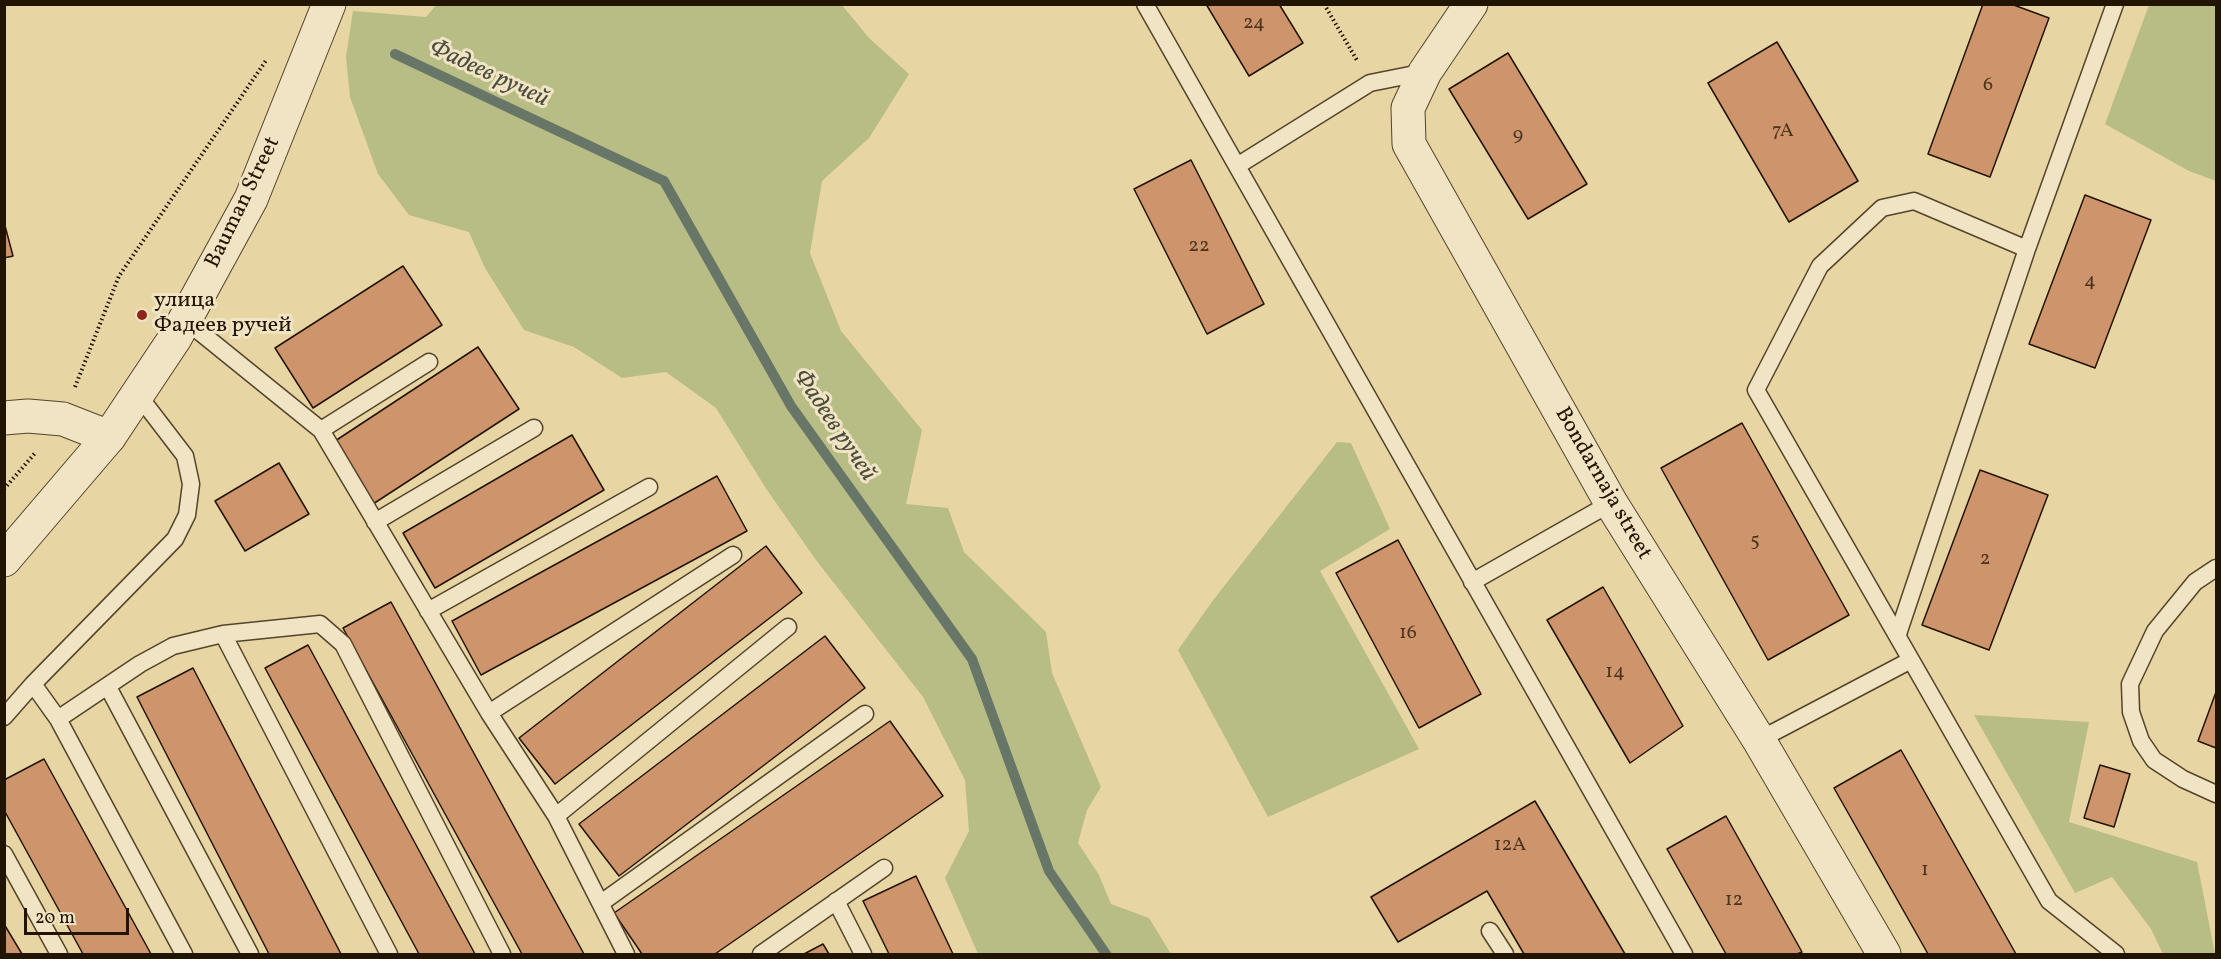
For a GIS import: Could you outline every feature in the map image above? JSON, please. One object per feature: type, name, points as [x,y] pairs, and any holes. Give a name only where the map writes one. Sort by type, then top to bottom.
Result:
[{"type":"street","name":"Bauman Street","points":[[4,560],[110,437],[139,396],[185,320],[251,199],[329,4]]},
{"type":"street","name":"Bondarnaja street","points":[[1471,4],[1425,72],[1408,108],[1410,144],[1611,503],[1759,741],[1884,954]]},
{"type":"street","points":[[4,418],[28,416],[63,419],[110,437]]},
{"type":"lane","points":[[1145,4],[1684,954]]},
{"type":"lane","points":[[1898,634],[2027,249],[2115,4]]},
{"type":"lane","points":[[1237,166],[1370,83],[1425,72]]},
{"type":"lane","points":[[2027,249],[1914,201],[1882,208],[1820,266],[1756,390],[2049,900],[2116,954]]},
{"type":"lane","points":[[185,320],[321,430],[489,713],[556,816],[626,954]]},
{"type":"lane","points":[[321,430],[429,362]]},
{"type":"lane","points":[[4,717],[33,684],[175,539],[187,515],[191,484],[185,456],[139,396]]},
{"type":"lane","points":[[375,522],[534,428]]},
{"type":"lane","points":[[428,611],[649,487]]},
{"type":"lane","points":[[1472,582],[1611,503]]},
{"type":"lane","points":[[489,713],[733,555]]},
{"type":"lane","points":[[2217,568],[2195,582],[2155,631],[2130,684],[2131,712],[2141,741],[2154,760],[2183,779],[2217,794]]},
{"type":"lane","points":[[58,719],[141,664],[173,646],[223,634],[320,624],[343,644],[502,954]]},
{"type":"lane","points":[[556,816],[788,627]]},
{"type":"lane","points":[[223,634],[389,954]]},
{"type":"lane","points":[[1759,741],[1911,660]]},
{"type":"lane","points":[[33,684],[58,719],[184,954]]},
{"type":"lane","points":[[108,687],[250,954]]},
{"type":"lane","points":[[601,903],[866,714]]},
{"type":"lane","points":[[4,854],[59,954]]},
{"type":"lane","points":[[761,954],[884,868]]},
{"type":"lane","points":[[836,900],[863,954]]},
{"type":"lane","points":[[1490,931],[1505,954]]},
{"type":"path","points":[[4,489],[63,419],[119,276],[273,50]]},
{"type":"green space","points":[[437,4],[842,5],[869,38],[909,74],[869,138],[822,181],[810,253],[841,331],[922,430],[906,504],[948,508],[964,552],[1046,632],[1052,673],[1101,787],[1087,810],[1078,843],[1099,875],[1111,904],[1149,918],[1171,954],[978,954],[945,878],[969,831],[965,780],[923,697],[816,560],[767,490],[716,408],[666,372],[622,378],[574,347],[524,330],[485,268],[469,232],[409,215],[378,174],[350,97],[346,57],[353,11],[426,17]]},
{"type":"green space","points":[[2149,5],[2216,5],[2216,181],[2189,171],[2105,124]]},
{"type":"green space","points":[[1337,442],[1351,443],[1390,529],[1320,571],[1419,749],[1268,817],[1178,650],[1214,599]]},
{"type":"green space","points":[[1974,715],[2089,722],[2069,822],[2197,862],[2215,954],[2163,954],[2151,929],[2112,877],[2075,893]]},
{"type":"building","points":[[1206,4],[1279,4],[1303,43],[1249,76]]},
{"type":"building","points":[[1983,4],[2011,4],[2049,18],[1990,177],[1928,154]]},
{"type":"building","points":[[1777,42],[1858,181],[1789,222],[1708,83]]},
{"type":"building","points":[[1508,53],[1587,184],[1528,219],[1449,89]]},
{"type":"building","points":[[1191,160],[1264,304],[1207,334],[1134,189]]},
{"type":"building","points":[[2085,195],[2151,220],[2095,368],[2029,344]]},
{"type":"building","points":[[4,222],[13,256],[4,258]]},
{"type":"building","points":[[403,266],[442,325],[313,408],[275,348]]},
{"type":"building","points":[[478,347],[519,409],[373,504],[332,443]]},
{"type":"building","points":[[1742,423],[1849,615],[1768,660],[1661,468]]},
{"type":"building","points":[[572,435],[604,490],[435,588],[403,533]]},
{"type":"building","points":[[279,463],[309,514],[245,551],[215,501]]},
{"type":"building","points":[[1980,470],[2048,495],[1989,650],[1922,625]]},
{"type":"building","points":[[717,476],[747,531],[481,675],[452,621]]},
{"type":"building","points":[[1398,540],[1481,694],[1419,728],[1336,573]]},
{"type":"building","points":[[766,546],[802,593],[555,784],[519,738]]},
{"type":"building","points":[[1603,587],[1683,726],[1630,763],[1547,620]]},
{"type":"building","points":[[391,602],[584,954],[522,954],[343,628]]},
{"type":"building","points":[[825,636],[865,688],[619,876],[579,824]]},
{"type":"building","points":[[308,645],[475,954],[419,954],[265,668]]},
{"type":"building","points":[[193,668],[341,954],[269,954],[137,697]]},
{"type":"building","points":[[2216,692],[2216,748],[2198,741]]},
{"type":"building","points":[[890,721],[943,796],[715,954],[642,954],[614,913]]},
{"type":"building","points":[[1901,750],[2016,954],[1928,954],[1834,788]]},
{"type":"building","points":[[44,759],[151,954],[83,954],[4,810],[4,780]]},
{"type":"building","points":[[2100,765],[2130,774],[2114,827],[2084,818]]},
{"type":"building","points":[[1535,801],[1625,954],[1524,954],[1487,891],[1398,942],[1371,897]]},
{"type":"building","points":[[1726,816],[1802,952],[1797,954],[1726,954],[1667,849]]},
{"type":"building","points":[[916,876],[953,954],[889,954],[863,901]]},
{"type":"building","points":[[4,924],[22,954],[4,954]]},
{"type":"building","points":[[823,944],[829,954],[804,954]]},
{"type":"waterway","name":"Фадеев ручей","points":[[395,54],[664,181],[791,406],[972,659],[1049,871],[1106,954]]},
{"type":"place","name":"улица Фадеев ручей","points":[[142,315]]}]
